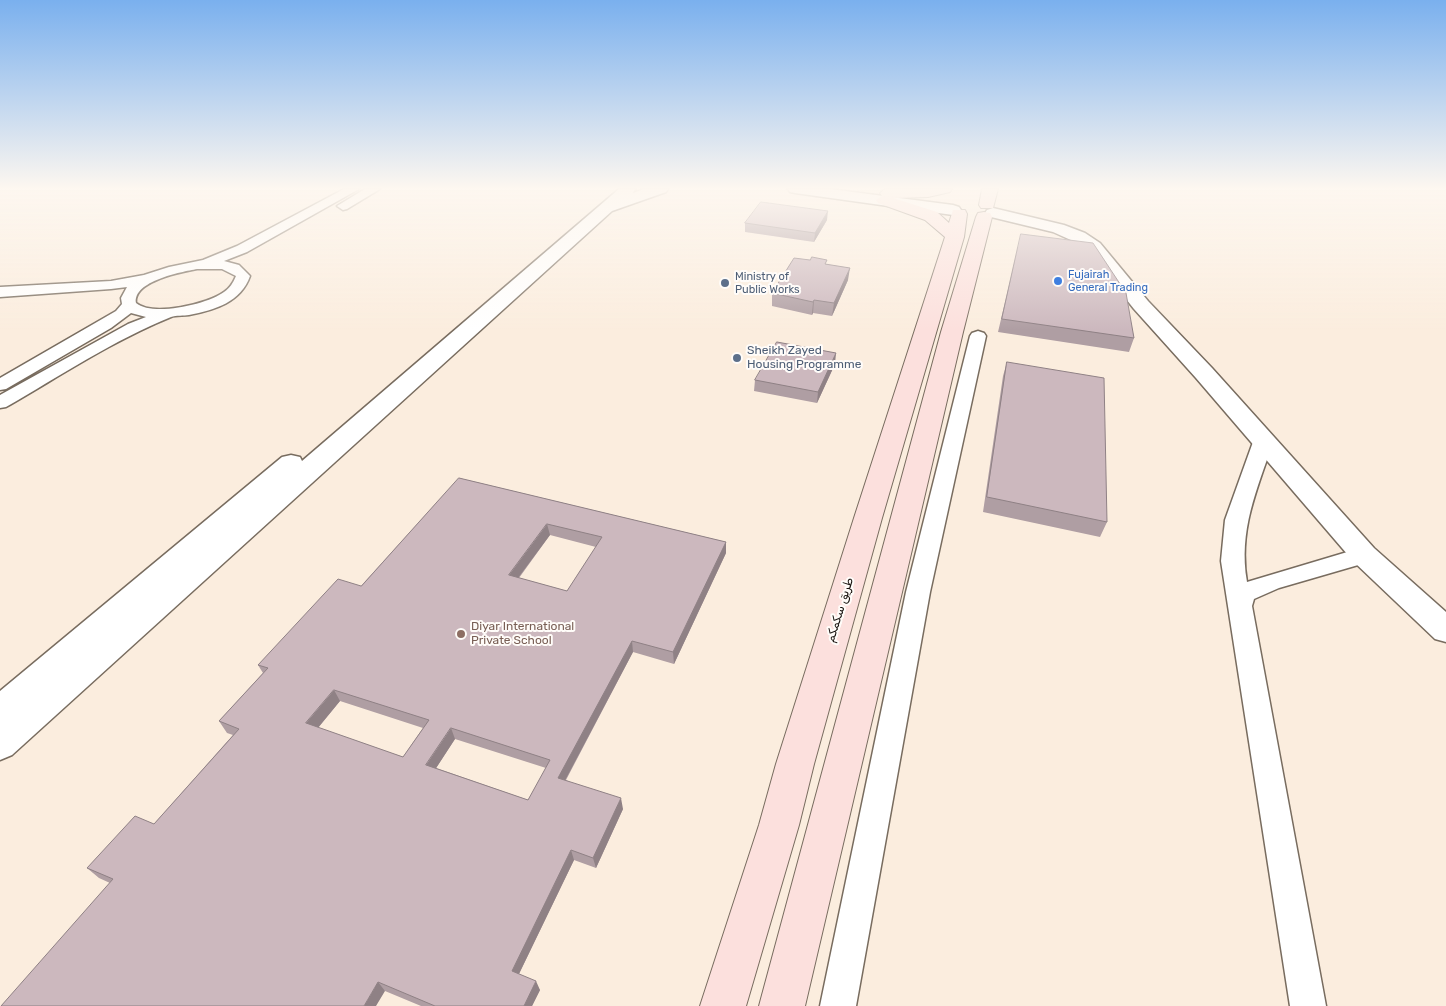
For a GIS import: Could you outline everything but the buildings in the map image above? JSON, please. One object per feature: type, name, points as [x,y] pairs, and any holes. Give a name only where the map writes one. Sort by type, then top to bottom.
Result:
[{"type":"main road","name":"طريق سكمكم","points":[[723,1006],[779,825],[795,764],[865,527],[898,424],[964,236]]},
{"type":"main road","points":[[782,1006],[950,342],[969,236]]},
{"type":"street","points":[[0,385],[122,314],[133,289],[149,279],[172,270],[197,265],[242,249],[266,236]]},
{"type":"street","points":[[197,265],[219,265],[236,269],[248,264],[270,247],[290,236]]},
{"type":"street","points":[[0,711],[555,236]]},
{"type":"street","points":[[0,744],[575,236]]},
{"type":"street","points":[[1077,236],[1094,247],[1141,305],[1204,373],[1364,555],[1446,630]]},
{"type":"street","points":[[0,403],[134,327],[176,313],[203,307],[226,298],[240,287],[248,264]]},
{"type":"street","points":[[0,292],[111,285],[149,279]]},
{"type":"street","points":[[0,300],[90,297],[128,302],[134,309],[146,312],[176,313]]},
{"type":"street","points":[[838,1006],[918,592],[978,336]]},
{"type":"street","points":[[1264,442],[1236,520],[1232,561],[1308,1006]]},
{"type":"street","points":[[1240,606],[1244,593],[1271,582],[1364,555]]},
{"type":"place","name":"Fujairah General Trading","points":[[1058,281]]},
{"type":"place","name":"Ministry of Public Works","points":[[725,283]]},
{"type":"place","name":"Sheikh Zayed Housing Programme","points":[[737,358]]},
{"type":"place","name":"Diyar International Private School","points":[[461,634]]}]
